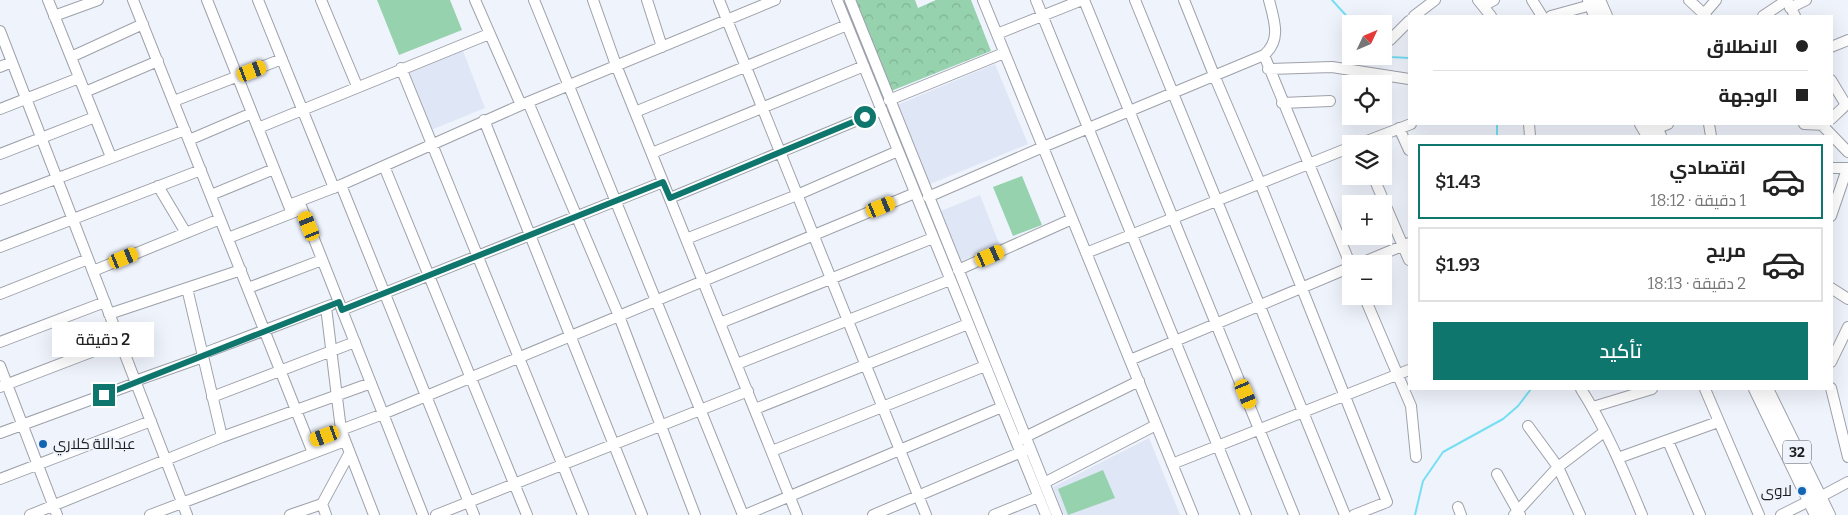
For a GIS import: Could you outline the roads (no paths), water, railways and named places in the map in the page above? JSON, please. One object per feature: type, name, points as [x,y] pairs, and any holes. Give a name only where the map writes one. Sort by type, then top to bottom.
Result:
[{"type":"main road","points":[[1594,5],[1605,15]]},
{"type":"main road","points":[[1643,125],[1654,131]]},
{"type":"main road","name":"32","points":[[1755,390],[1814,499],[1829,515]]},
{"type":"main road","name":"32","points":[[1767,390],[1814,499],[1816,515]]},
{"type":"street","points":[[48,0],[111,157]]},
{"type":"street","points":[[54,16],[98,0]]},
{"type":"street","points":[[134,0],[313,453]]},
{"type":"street","points":[[207,0],[290,209]]},
{"type":"street","points":[[258,0],[302,109],[338,186],[384,293],[474,515]]},
{"type":"street","points":[[321,0],[357,86]]},
{"type":"street","points":[[476,0],[489,34],[525,104],[578,216],[696,515]]},
{"type":"street","points":[[534,0],[744,515],[1002,407]]},
{"type":"street","points":[[593,0],[616,65],[797,515]]},
{"type":"street","points":[[647,0],[662,47]]},
{"type":"street","points":[[719,0],[926,515]]},
{"type":"street","points":[[228,238],[290,209],[312,196],[384,166],[484,120],[775,0]]},
{"type":"street","points":[[837,0],[985,366],[998,385],[1002,407],[1021,439]]},
{"type":"street","points":[[850,0],[958,270],[998,385],[1021,439],[1038,497],[1046,515]]},
{"type":"street","points":[[983,0],[1193,515]]},
{"type":"street","points":[[1036,0],[1246,515]]},
{"type":"street","points":[[997,34],[1083,0],[1174,218],[1294,515]]},
{"type":"street","points":[[1136,0],[1344,515]]},
{"type":"street","points":[[1184,0],[1260,183],[1387,502],[1354,515]]},
{"type":"street","points":[[928,197],[1264,55],[1273,44],[1276,35],[1269,0]]},
{"type":"street","points":[[1415,15],[1435,0]]},
{"type":"street","points":[[1490,15],[1481,3],[1494,0]]},
{"type":"street","points":[[1532,0],[1541,15]]},
{"type":"street","points":[[1689,0],[1705,15],[1716,0]]},
{"type":"street","points":[[1766,15],[1806,0]]},
{"type":"street","points":[[1555,15],[1594,5]]},
{"type":"street","points":[[1392,38],[1408,23]]},
{"type":"street","points":[[70,57],[143,24]]},
{"type":"street","points":[[635,112],[847,25]]},
{"type":"street","points":[[0,31],[187,515]]},
{"type":"street","points":[[258,128],[401,68],[489,34]]},
{"type":"street","points":[[1833,46],[1848,40]]},
{"type":"street","points":[[889,100],[1004,53]]},
{"type":"street","points":[[1264,55],[1282,103],[1346,255]]},
{"type":"street","points":[[174,101],[282,59]]},
{"type":"street","points":[[85,92],[158,61]]},
{"type":"street","points":[[0,67],[12,62]]},
{"type":"street","points":[[652,153],[864,66]]},
{"type":"street","points":[[1268,68],[1332,67],[1408,79]]},
{"type":"street","points":[[401,68],[583,515]]},
{"type":"street","points":[[0,109],[79,78]]},
{"type":"street","points":[[1833,83],[1847,104],[1833,117]]},
{"type":"street","points":[[1282,103],[1330,101]]},
{"type":"street","points":[[670,198],[882,110]]},
{"type":"street","points":[[189,140],[252,113]]},
{"type":"street","points":[[0,154],[95,117]]},
{"type":"street","points":[[484,120],[642,515]]},
{"type":"street","points":[[1382,135],[1408,125]]},
{"type":"street","points":[[1654,131],[1666,125]]},
{"type":"street","points":[[1828,125],[1848,152]]},
{"type":"street","points":[[1399,128],[1408,148]]},
{"type":"street","points":[[0,200],[185,130]]},
{"type":"street","points":[[686,239],[798,195],[898,150]]},
{"type":"street","points":[[1086,253],[1342,151]]},
{"type":"street","points":[[384,166],[527,515]]},
{"type":"street","points":[[1833,168],[1847,169],[1833,210]]},
{"type":"street","points":[[0,247],[201,170]]},
{"type":"street","points":[[211,195],[274,170]]},
{"type":"street","points":[[0,433],[326,307],[340,306],[384,293],[663,182]]},
{"type":"street","points":[[1377,185],[1406,244],[1380,255]]},
{"type":"street","points":[[158,186],[186,233]]},
{"type":"street","points":[[309,442],[426,397],[915,193]]},
{"type":"street","points":[[290,209],[301,207],[312,196]]},
{"type":"street","points":[[301,207],[423,515]]},
{"type":"street","points":[[93,271],[220,219]]},
{"type":"street","points":[[958,270],[1072,219]]},
{"type":"street","points":[[720,323],[933,238]]},
{"type":"street","points":[[0,294],[88,259]]},
{"type":"street","points":[[248,288],[322,260]]},
{"type":"street","points":[[109,314],[241,270]]},
{"type":"street","points":[[1130,360],[1342,270]]},
{"type":"street","points":[[737,364],[950,280]]},
{"type":"street","points":[[187,288],[222,438]]},
{"type":"street","points":[[1833,289],[1848,299]]},
{"type":"street","points":[[0,342],[105,302]]},
{"type":"street","points":[[1368,305],[1411,406],[1416,457]]},
{"type":"street","points":[[326,307],[341,430],[374,515]]},
{"type":"street","points":[[755,409],[968,324]]},
{"type":"street","points":[[1836,342],[1848,328]]},
{"type":"street","points":[[4,386],[120,341]]},
{"type":"street","points":[[212,398],[355,342]]},
{"type":"street","points":[[0,366],[4,386],[23,425],[55,511]]},
{"type":"street","points":[[772,452],[985,366]]},
{"type":"street","points":[[1172,464],[1408,370]]},
{"type":"street","points":[[1021,439],[1139,381]]},
{"type":"street","points":[[30,515],[55,511],[222,438],[371,383]]},
{"type":"street","points":[[436,515],[748,390]]},
{"type":"street","points":[[1582,390],[1593,407],[1618,458],[1642,515]]},
{"type":"street","points":[[1593,407],[1646,390]]},
{"type":"street","points":[[1705,390],[1759,515]]},
{"type":"street","points":[[1832,390],[1845,436],[1848,457]]},
{"type":"street","points":[[0,480],[151,421]]},
{"type":"street","points":[[1618,458],[1718,422]]},
{"type":"street","points":[[1044,483],[1156,425]]},
{"type":"street","points":[[1528,426],[1558,467],[1580,515]]},
{"type":"street","points":[[313,453],[341,430]]},
{"type":"street","points":[[1496,474],[1517,513],[1558,467],[1604,432]]},
{"type":"street","points":[[309,442],[345,441]]},
{"type":"street","points":[[150,515],[345,441]]},
{"type":"street","points":[[1668,441],[1700,515]]},
{"type":"street","points":[[1025,451],[1044,483],[1057,515]]},
{"type":"street","points":[[873,515],[1025,451]]},
{"type":"street","points":[[290,515],[322,504],[350,454]]},
{"type":"street","points":[[1781,515],[1848,482]]},
{"type":"street","points":[[994,515],[1038,497]]},
{"type":"street","points":[[322,504],[326,515]]},
{"type":"waterway","points":[[1332,0],[1346,15]]},
{"type":"waterway","points":[[1392,57],[1408,58]]},
{"type":"waterway","points":[[1497,125],[1497,135]]},
{"type":"waterway","points":[[1415,515],[1423,481],[1443,452],[1503,419],[1518,406],[1530,390]]},
{"type":"place","name":"عبداللة كلاري","points":[[43,444]]},
{"type":"place","name":"لاوی","points":[[1802,491]]}]
